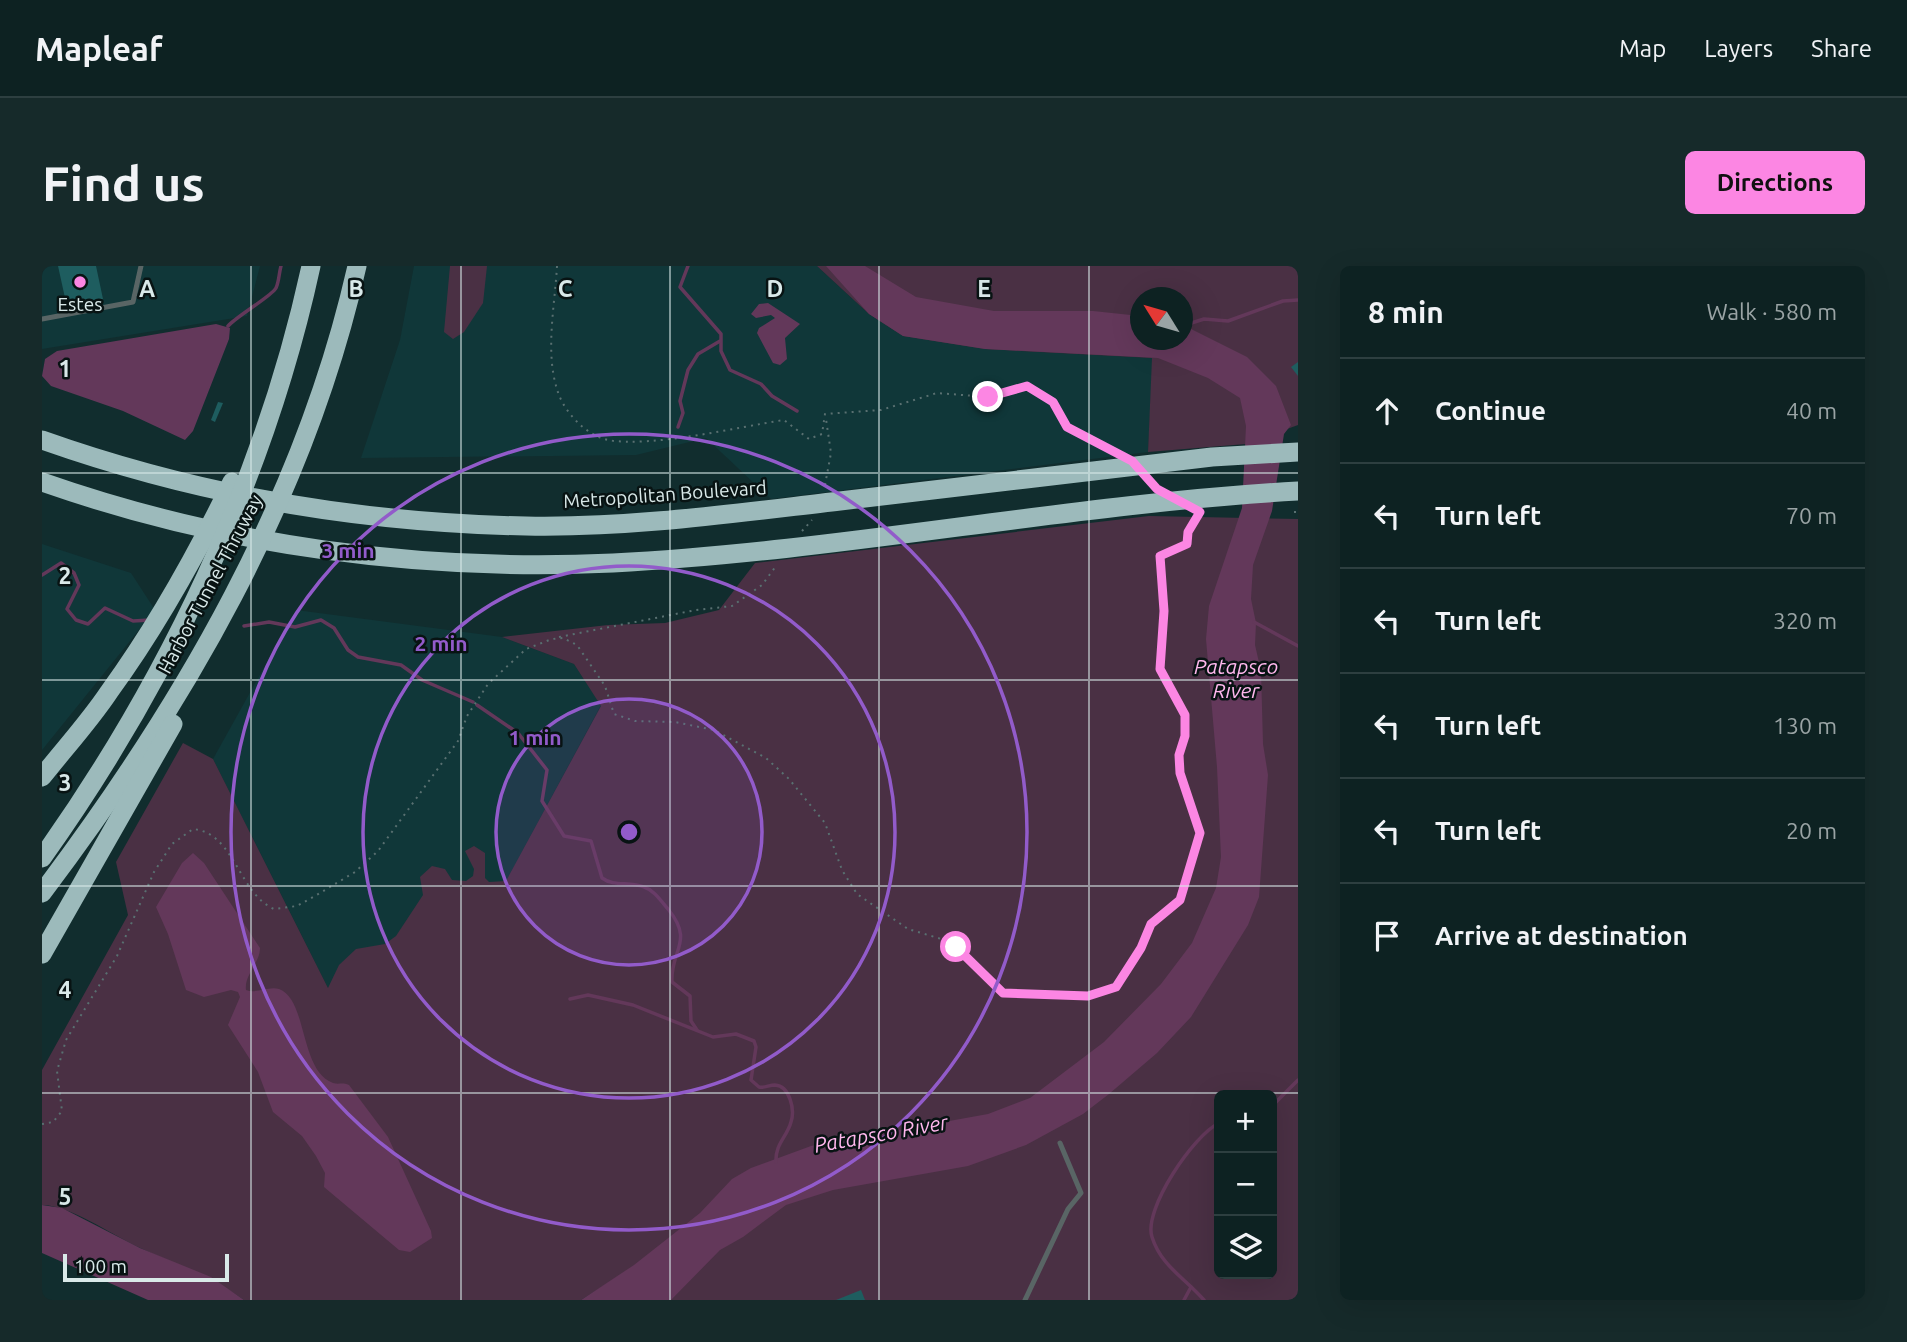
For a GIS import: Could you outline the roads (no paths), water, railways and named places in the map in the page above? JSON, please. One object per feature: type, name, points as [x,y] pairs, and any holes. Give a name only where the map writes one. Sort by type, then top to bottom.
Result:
[{"type":"highway","name":"Harbor Tunnel Thruway","points":[[42,858],[118,743],[199,591],[267,429],[311,266]]},
{"type":"highway","name":"Harbor Tunnel Thruway","points":[[42,892],[146,744],[202,653],[251,560],[302,447],[327,377],[357,266]]},
{"type":"highway","points":[[42,777],[108,694],[200,548],[243,460],[304,299]]},
{"type":"highway","name":"Metropolitan Boulevard","points":[[42,440],[188,483],[324,510],[452,523],[528,526],[612,524],[736,513],[1212,457],[1298,452]]},
{"type":"highway","points":[[42,482],[172,519],[307,547],[445,563],[522,564],[612,563],[740,552],[1214,496],[1298,491]]},
{"type":"highway","points":[[42,954],[189,695],[202,653]]},
{"type":"lane","points":[[42,319],[133,302],[141,266]]},
{"type":"lane","points":[[1025,1300],[1068,1209],[1081,1193],[1060,1143]]},
{"type":"water","name":"Patapsco River","points":[[826,266],[865,266],[916,297],[994,311],[1093,311],[1130,315],[1130,350],[1193,350],[1193,330],[1247,357],[1276,386],[1291,425],[1284,434],[1272,511],[1253,565],[1251,599],[1256,623],[1255,645],[1261,671],[1263,744],[1268,775],[1259,897],[1248,925],[1191,1017],[1157,1053],[1083,1114],[1026,1145],[968,1166],[833,1190],[786,1205],[743,1237],[720,1250],[671,1300],[581,1300],[634,1265],[700,1213],[732,1179],[751,1168],[811,1146],[988,1114],[1030,1098],[1104,1042],[1161,984],[1192,943],[1216,888],[1221,857],[1217,767],[1206,639],[1209,606],[1242,508],[1246,426],[1240,398],[1208,378],[1158,358],[985,349],[903,336],[869,314]]},
{"type":"water","points":[[768,303],[800,324],[785,338],[787,359],[780,365],[773,363],[757,333],[759,328],[775,318],[771,315],[756,318],[751,314],[759,304]]},
{"type":"water","points":[[216,324],[230,328],[229,339],[193,431],[185,440],[123,411],[51,386],[42,376],[45,359],[57,351]]},
{"type":"water","points":[[193,853],[204,863],[260,948],[258,959],[247,979],[246,990],[275,988],[288,996],[295,1006],[314,1064],[322,1076],[333,1083],[349,1085],[388,1137],[431,1231],[432,1238],[410,1252],[399,1250],[324,1187],[325,1173],[316,1156],[302,1136],[273,1112],[258,1072],[228,1025],[240,997],[238,992],[231,990],[204,997],[186,990],[168,934],[156,907],[182,863]]},
{"type":"water","points":[[42,1205],[62,1208],[140,1248],[211,1277],[244,1300],[148,1300],[42,1253]]},
{"type":"waterway","points":[[228,326],[273,291],[277,286],[281,266]]},
{"type":"waterway","points":[[688,266],[680,287],[721,334],[721,351],[730,370],[761,384],[772,396],[797,411]]},
{"type":"waterway","points":[[1193,322],[1204,319],[1228,321],[1283,301],[1298,300]]},
{"type":"waterway","points":[[678,427],[683,413],[680,401],[688,370],[698,354],[720,341]]},
{"type":"waterway","points":[[42,575],[61,563],[74,573],[79,585],[67,609],[76,620],[88,624],[105,608],[133,621],[150,620]]},
{"type":"waterway","points":[[244,626],[269,622],[295,627],[321,620],[334,628],[348,650],[358,657],[401,665],[422,680],[473,702]]},
{"type":"waterway","points":[[1254,622],[1298,646]]},
{"type":"waterway","points":[[477,705],[518,733],[547,770],[542,801],[564,836],[591,841],[602,878],[648,888],[676,920],[681,938],[672,971],[672,982],[690,996],[691,1021],[697,1030]]},
{"type":"waterway","points":[[570,999],[588,995],[633,1005],[713,1037],[736,1034],[754,1041],[756,1047],[751,1080],[759,1087],[780,1086],[788,1094],[792,1105],[791,1122],[777,1150],[776,1162]]},
{"type":"waterway","points":[[1277,1101],[1298,1080]]},
{"type":"waterway","points":[[1204,1300],[1161,1256],[1152,1237],[1151,1225],[1155,1209],[1173,1174],[1184,1157],[1214,1126]]},
{"type":"waterway","points":[[1184,1300],[1191,1287]]},
{"type":"place","name":"Estes","points":[[80,282]]}]
